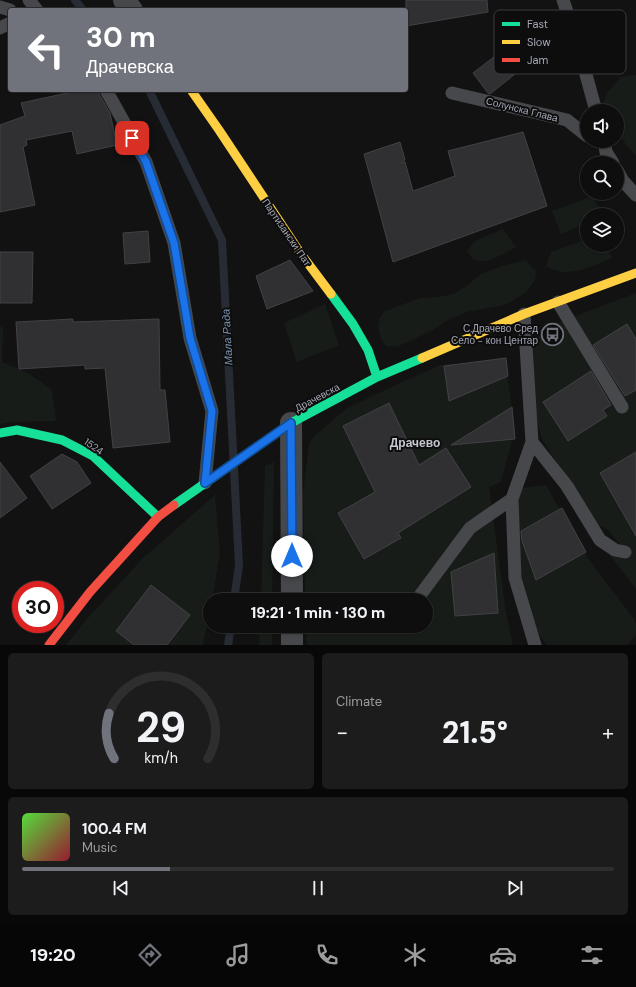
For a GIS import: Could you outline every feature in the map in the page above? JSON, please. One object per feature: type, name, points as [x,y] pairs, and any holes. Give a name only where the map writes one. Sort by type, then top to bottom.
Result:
[{"type":"main road","name":"Партизански Пат","points":[[192,92],[220,130],[301,254],[353,324],[368,350],[377,377]]},
{"type":"main road","name":"Драчевска","points":[[49,645],[90,592],[158,517],[291,423],[377,377],[524,314],[636,273]]},
{"type":"main road","name":"1524","points":[[0,434],[17,430],[62,440],[93,456],[158,517]]},
{"type":"street","points":[[124,0],[130,8]]},
{"type":"street","points":[[291,423],[292,593]]},
{"type":"street","points":[[292,633],[292,645]]},
{"type":"lane","points":[[29,0],[35,8]]},
{"type":"lane","points":[[563,0],[566,10]]},
{"type":"lane","points":[[586,74],[594,104]]},
{"type":"lane","points":[[107,92],[146,162],[174,243],[190,338],[212,411],[205,483]]},
{"type":"lane","name":"Солунска Глава","points":[[452,93],[567,120],[580,130]]},
{"type":"lane","points":[[624,182],[636,195]]},
{"type":"lane","points":[[558,302],[622,407]]},
{"type":"lane","points":[[524,314],[532,442],[512,499],[515,578],[535,645]]},
{"type":"lane","points":[[532,442],[567,486],[600,540],[615,550],[625,552]]},
{"type":"lane","points":[[422,593],[470,528],[512,499]]},
{"type":"shaded area","points":[[636,75],[636,155],[624,142],[624,104],[603,104],[606,94],[621,77]]},
{"type":"shaded area","points":[[582,200],[595,200],[599,208],[580,208],[580,226],[561,234],[552,211]]},
{"type":"shaded area","points":[[503,229],[516,247],[500,256],[488,260],[477,261],[473,259],[467,251],[475,241]]},
{"type":"shaded area","points":[[580,242],[580,252],[610,252],[612,258],[588,268],[571,272],[562,272],[546,266],[551,252]]},
{"type":"shaded area","points":[[526,260],[536,272],[535,280],[526,292],[514,300],[504,305],[466,312],[397,347],[386,346],[381,338],[378,327],[380,317],[385,311],[420,298],[454,294],[481,274],[502,266]]},
{"type":"shaded area","points":[[636,293],[636,589],[606,550],[620,544],[607,529],[595,524],[542,439],[528,389],[527,335]]},
{"type":"shaded area","points":[[325,304],[339,345],[297,362],[284,323]]},
{"type":"shaded area","points":[[0,326],[3,328],[2,362],[30,374],[52,390],[56,421],[0,424]]},
{"type":"shaded area","points":[[505,361],[515,429],[501,482],[489,487],[506,613],[513,645],[307,645],[306,633],[433,633],[433,593],[305,593],[303,494],[309,444],[314,436],[346,409],[440,365]]},
{"type":"shaded area","points":[[274,462],[272,593],[261,593],[265,466]]},
{"type":"shaded area","points":[[546,485],[587,557],[634,619],[636,624],[636,635],[627,645],[547,645],[538,633],[512,541],[521,488]]},
{"type":"shaded area","points":[[215,495],[220,553],[213,593],[203,593],[203,633],[205,633],[203,645],[66,645],[86,620],[143,558]]},
{"type":"shaded area","points":[[260,633],[272,633],[272,645],[259,645]]},
{"type":"building","points":[[406,0],[487,0],[488,12],[408,26],[408,8],[406,8]]},
{"type":"building","points":[[494,57],[494,74],[515,74],[490,94],[473,73]]},
{"type":"building","points":[[72,92],[98,92],[110,113],[117,145],[77,154],[72,131],[26,140],[27,145],[23,147],[35,205],[0,212],[0,125],[25,116],[21,103]]},
{"type":"building","points":[[523,132],[547,206],[393,262],[364,154],[400,142],[405,160],[401,163],[405,162],[413,191],[455,176],[448,151]]},
{"type":"building","points":[[148,231],[150,262],[125,264],[123,233]]},
{"type":"building","points":[[0,252],[33,252],[32,303],[0,303]]},
{"type":"building","points":[[290,260],[313,291],[267,309],[256,276]]},
{"type":"building","points":[[73,319],[73,322],[159,319],[160,390],[165,390],[170,442],[113,448],[105,368],[85,369],[85,365],[19,369],[16,322]]},
{"type":"building","points":[[627,324],[636,339],[636,390],[625,396],[593,345]]},
{"type":"building","points":[[506,358],[508,376],[449,401],[444,366]]},
{"type":"building","points":[[591,371],[611,405],[603,410],[607,416],[568,441],[543,402]]},
{"type":"building","points":[[389,403],[419,465],[446,448],[471,487],[398,533],[401,538],[364,559],[338,513],[375,492],[343,426]]},
{"type":"building","points":[[512,407],[515,439],[451,445]]},
{"type":"building","points":[[636,452],[636,536],[600,473]]},
{"type":"building","points":[[62,454],[77,462],[91,483],[52,509],[30,476]]},
{"type":"building","points":[[0,462],[27,498],[0,518]]},
{"type":"building","points":[[562,508],[586,552],[536,580],[522,541],[521,531]]},
{"type":"building","points":[[494,553],[498,613],[455,616],[451,572]]},
{"type":"building","points":[[151,585],[190,615],[167,645],[134,645],[116,631]]},
{"type":"waterway","name":"Мала Рада","points":[[75,0],[81,8]]},
{"type":"waterway","name":"Мала Рада","points":[[150,92],[222,240],[239,565],[235,593]]},
{"type":"waterway","name":"Мала Рада","points":[[228,645],[230,633]]},
{"type":"traffic: fast","points":[[331,294],[353,324],[368,350],[377,377]]},
{"type":"traffic: fast","points":[[174,505],[291,423],[377,377],[422,358]]},
{"type":"traffic: fast","points":[[0,433],[17,430],[62,440],[93,456],[158,517]]},
{"type":"traffic: slow","points":[[192,92],[301,254],[331,294]]},
{"type":"traffic: slow","points":[[422,358],[524,314],[636,273]]},
{"type":"traffic: jam","points":[[49,645],[90,592],[158,517],[174,505]]},
{"type":"place","name":"С.Драчево Сред Село - кон Центар","points":[[553,334]]},
{"type":"district","name":"Драчево","points":[[415,443]]},
{"type":"route","points":[[132,138],[146,162],[174,243],[190,338],[212,411],[205,483],[291,423],[292,556]]}]
